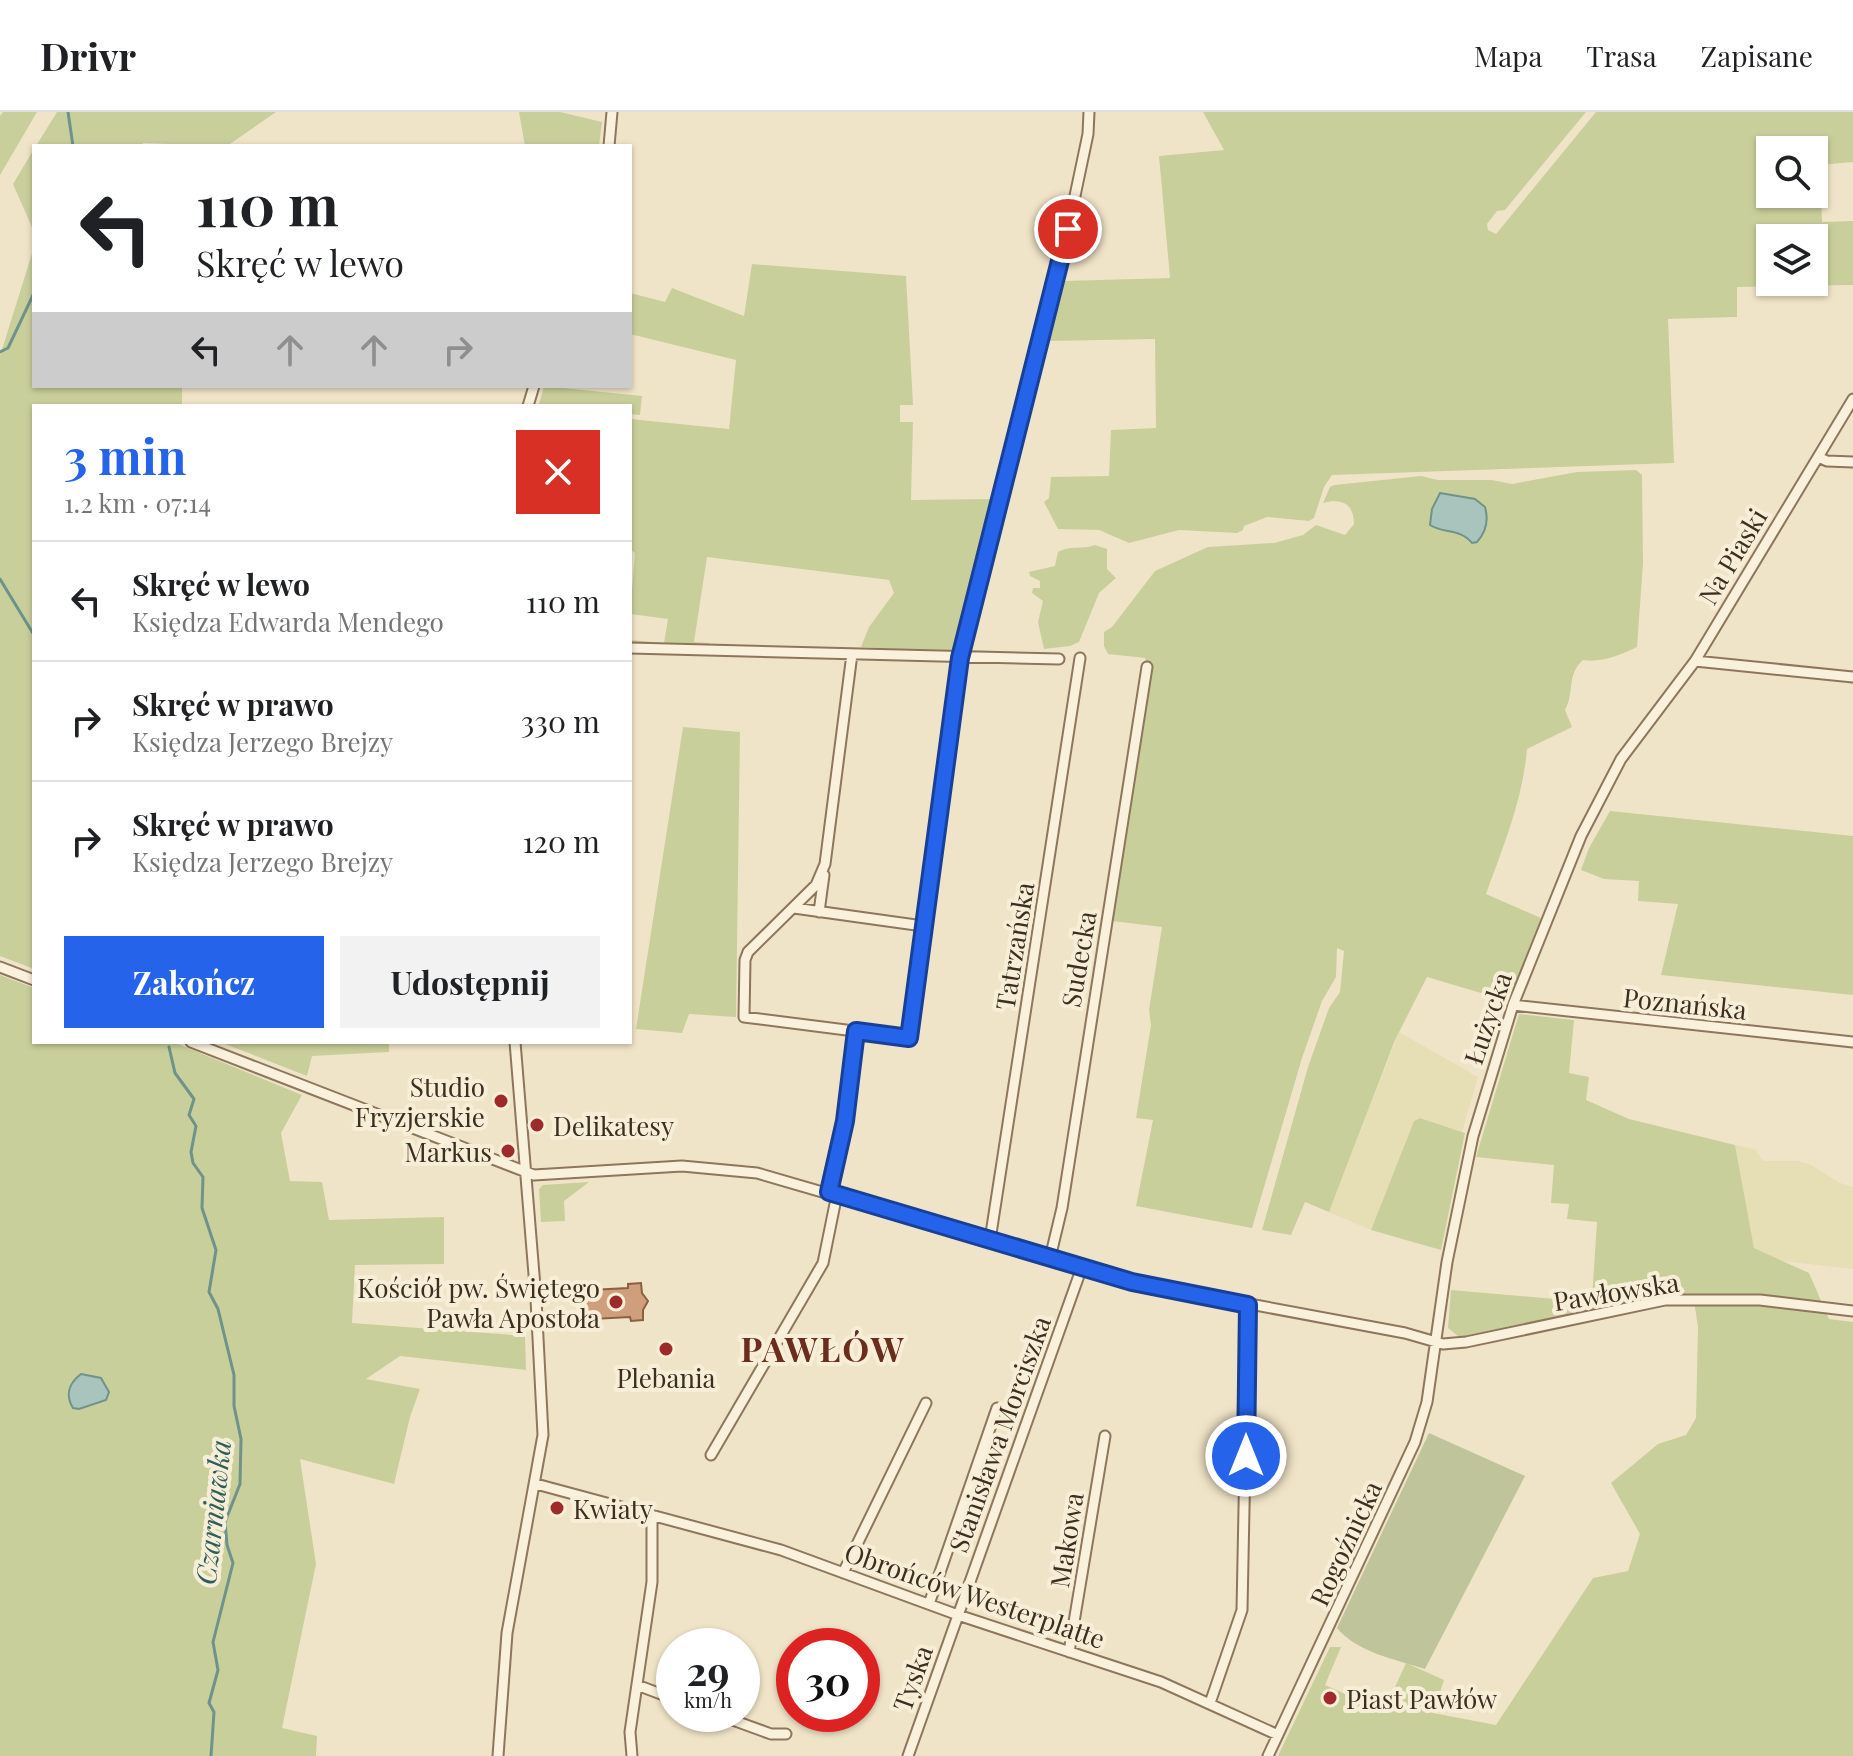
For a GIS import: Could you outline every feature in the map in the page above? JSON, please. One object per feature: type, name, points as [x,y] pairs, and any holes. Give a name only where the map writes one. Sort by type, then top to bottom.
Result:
[{"type":"street","points":[[609,144],[612,112]]},
{"type":"street","points":[[825,864],[816,885],[748,952],[745,960],[744,1017],[909,1038],[960,658],[1065,242],[1088,134],[1089,112]]},
{"type":"street","name":"Na Piaski","points":[[1641,731],[1695,661],[1853,399]]},
{"type":"street","points":[[1818,457],[1827,461],[1853,462]]},
{"type":"street","points":[[632,648],[1059,659]]},
{"type":"street","points":[[819,912],[852,654]]},
{"type":"street","name":"Tatrzańska","points":[[990,1240],[1080,658]]},
{"type":"street","points":[[1695,661],[1853,677]]},
{"type":"street","name":"Sudecka","points":[[1050,1258],[1062,1208],[1147,667]]},
{"type":"street","name":"Łużycka","points":[[1436,1340],[1460,1192],[1482,1103],[1513,1005],[1593,808],[1641,731]]},
{"type":"street","points":[[794,908],[923,926]]},
{"type":"street","points":[[0,967],[32,979]]},
{"type":"street","name":"Poznańska","points":[[1513,1005],[1853,1042]]},
{"type":"street","points":[[711,1455],[828,1251],[856,1031]]},
{"type":"street","name":"Pawłowska","points":[[196,1044],[526,1173],[544,1176],[673,1166],[710,1167],[768,1175],[1156,1288],[1436,1340],[1443,1344],[1466,1342],[1665,1300],[1760,1300],[1853,1311]]},
{"type":"street","points":[[498,1756],[507,1633],[542,1450],[515,1044]]},
{"type":"street","name":"Stanisława Morciszka","points":[[958,1615],[1082,1267]]},
{"type":"street","points":[[1210,1703],[1242,1610],[1248,1305]]},
{"type":"street","name":"Rogoźnicka","points":[[1268,1756],[1415,1442],[1427,1402],[1436,1340]]},
{"type":"street","points":[[843,1573],[926,1403]]},
{"type":"street","points":[[929,1604],[997,1408]]},
{"type":"street","name":"Makowa","points":[[1069,1652],[1105,1436]]},
{"type":"street","name":"Obrońców Westerplatte","points":[[536,1484],[752,1541],[958,1615],[1161,1682],[1278,1735]]},
{"type":"street","points":[[632,1756],[630,1732],[652,1582],[652,1515]]},
{"type":"street","name":"Tyska","points":[[908,1756],[958,1615]]},
{"type":"street","points":[[637,1685],[656,1692]]},
{"type":"street","points":[[760,1730],[786,1734]]},
{"type":"shaded area","points":[[1399,1032],[1478,1077],[1462,1132],[1420,1118],[1414,1121],[1371,1230],[1329,1212]]},
{"type":"shaded area","points":[[1735,1145],[1755,1149],[1763,1161],[1797,1161],[1811,1165],[1840,1183],[1853,1187],[1853,1269],[1782,1261],[1754,1248]]},
{"type":"green space","points":[[3,112],[37,112],[0,175],[0,116]]},
{"type":"green space","points":[[57,112],[276,112],[230,144],[37,144]]},
{"type":"green space","points":[[519,112],[560,112],[602,122],[599,144],[525,144]]},
{"type":"green space","points":[[1203,112],[1586,112],[1505,210],[1497,211],[1487,224],[1488,230],[1496,234],[1596,112],[1853,112],[1853,162],[1828,164],[1828,136],[1756,136],[1756,208],[1822,208],[1822,222],[1853,221],[1853,285],[1828,285],[1828,224],[1756,224],[1756,287],[1737,287],[1737,317],[1668,319],[1674,463],[1332,475],[1324,487],[1314,518],[1309,521],[1267,517],[1244,526],[1237,533],[1179,530],[1129,543],[1099,530],[1058,529],[1044,502],[1049,498],[1051,477],[1109,476],[1111,430],[1156,428],[1155,339],[1049,341],[1063,281],[1170,278],[1159,156],[1224,150]]},
{"type":"green space","points":[[32,152],[32,227],[13,184]]},
{"type":"green space","points":[[32,253],[32,388],[182,388],[182,404],[32,404],[32,968],[0,956],[0,356]]},
{"type":"green space","points":[[752,264],[906,276],[913,405],[900,405],[900,422],[913,422],[911,500],[991,499],[992,503],[958,647],[951,652],[861,647],[869,627],[894,593],[889,580],[707,557],[694,642],[709,643],[709,647],[632,644],[632,640],[664,643],[668,619],[632,614],[635,553],[632,551],[632,419],[729,429],[736,360],[632,334],[632,294],[665,302],[672,288],[744,316]]},
{"type":"green space","points":[[543,388],[642,396],[640,415],[632,414],[632,404],[539,404]]},
{"type":"green space","points":[[1636,470],[1642,475],[1643,563],[1637,647],[1610,658],[1583,660],[1574,672],[1565,710],[1572,727],[1527,749],[1517,804],[1486,894],[1541,918],[1508,1001],[1427,977],[1395,1040],[1329,1212],[1305,1202],[1291,1235],[1262,1230],[1308,1067],[1329,1008],[1340,992],[1344,951],[1337,948],[1336,977],[1322,1001],[1302,1058],[1252,1228],[1136,1206],[1153,1120],[1136,1118],[1162,927],[1112,921],[1150,673],[1145,658],[1108,654],[1104,646],[1104,632],[1112,627],[1155,571],[1208,547],[1274,543],[1303,535],[1316,525],[1345,535],[1354,524],[1349,507],[1336,501],[1323,503],[1334,485],[1421,476],[1438,480],[1492,480],[1512,484],[1577,472]]},
{"type":"green space","points":[[1095,545],[1107,549],[1107,569],[1116,578],[1099,593],[1079,642],[1044,649],[1038,622],[1043,601],[1032,593],[1033,588],[1040,588],[1040,581],[1030,576],[1029,572],[1055,566],[1058,552],[1062,550]]},
{"type":"green space","points":[[683,727],[740,732],[736,1017],[689,1014],[682,1033],[636,1029]]},
{"type":"green space","points":[[1610,811],[1853,836],[1853,995],[1661,975],[1678,904],[1638,901],[1639,881],[1604,879],[1581,870],[1589,848]]},
{"type":"green space","points":[[0,975],[32,987],[32,1044],[178,1044],[302,1095],[281,1133],[290,1181],[322,1182],[329,1220],[444,1217],[444,1264],[355,1265],[352,1323],[525,1336],[526,1370],[400,1356],[366,1379],[420,1389],[394,1484],[300,1459],[316,1564],[282,1728],[317,1736],[316,1756],[0,1756]]},
{"type":"green space","points":[[1519,1014],[1574,1020],[1569,1073],[1589,1077],[1586,1100],[1629,1119],[1735,1145],[1754,1248],[1809,1273],[1829,1319],[1853,1322],[1853,1756],[1278,1756],[1330,1647],[1341,1647],[1325,1685],[1384,1711],[1406,1663],[1444,1680],[1433,1713],[1496,1725],[1593,1578],[1628,1571],[1640,1534],[1611,1483],[1658,1444],[1686,1435],[1696,1418],[1698,1327],[1693,1294],[1656,1296],[1459,1337],[1448,1328],[1451,1290],[1555,1299],[1592,1298],[1597,1222],[1567,1219],[1569,1204],[1551,1203],[1554,1165],[1476,1157]]},
{"type":"green space","points":[[225,1044],[389,1044],[389,1052],[312,1056],[307,1076]]},
{"type":"green space","points":[[1420,1118],[1465,1133],[1441,1250],[1371,1230],[1414,1121]]},
{"type":"green space","points":[[589,1182],[564,1201],[565,1221],[541,1222],[539,1189],[543,1185]]},
{"type":"green space","points":[[1429,1433],[1525,1476],[1425,1669],[1355,1644],[1337,1628]]},
{"type":"water","points":[[1440,493],[1475,499],[1485,507],[1486,526],[1477,542],[1472,543],[1462,535],[1430,525],[1432,509]]},
{"type":"water","points":[[81,1374],[101,1378],[109,1392],[106,1400],[73,1408],[70,1390]]},
{"type":"building","name":"Kościół pw. Świętego Pawła Apostoła","points":[[641,1283],[642,1293],[648,1301],[643,1310],[643,1320],[631,1321],[630,1317],[593,1319],[593,1312],[583,1312],[582,1298],[592,1297],[591,1290],[628,1288],[628,1284]]},
{"type":"waterway","points":[[68,112],[73,144]]},
{"type":"waterway","points":[[0,352],[8,348],[32,297]]},
{"type":"waterway","name":"Czarniawka","points":[[0,579],[32,632]]},
{"type":"waterway","name":"Czarniawka","points":[[169,1047],[175,1073],[194,1099],[189,1115],[196,1126],[191,1152],[193,1163],[203,1177],[202,1208],[216,1250],[209,1292],[218,1309],[234,1375],[234,1406],[241,1439],[240,1484],[225,1522],[227,1545],[233,1563],[213,1642],[218,1670],[209,1703],[214,1712],[211,1756]]},
{"type":"place","name":"Studio Fryzjerskie","points":[[501,1101]]},
{"type":"place","name":"Delikatesy","points":[[537,1125]]},
{"type":"place","name":"Markus","points":[[508,1151]]},
{"type":"place","name":"Kościół pw. Świętego Pawła Apostoła","points":[[616,1302]]},
{"type":"place","name":"Plebania","points":[[666,1349]]},
{"type":"place","name":"Kwiaty","points":[[557,1508]]},
{"type":"place","name":"Piast Pawłów","points":[[1330,1698]]},
{"type":"district","name":"PAWŁÓW","points":[[823,1348]]},
{"type":"route","points":[[1068,229],[960,658],[909,1038],[856,1031],[845,1121],[829,1192],[1132,1282],[1248,1305],[1246,1456]]}]
